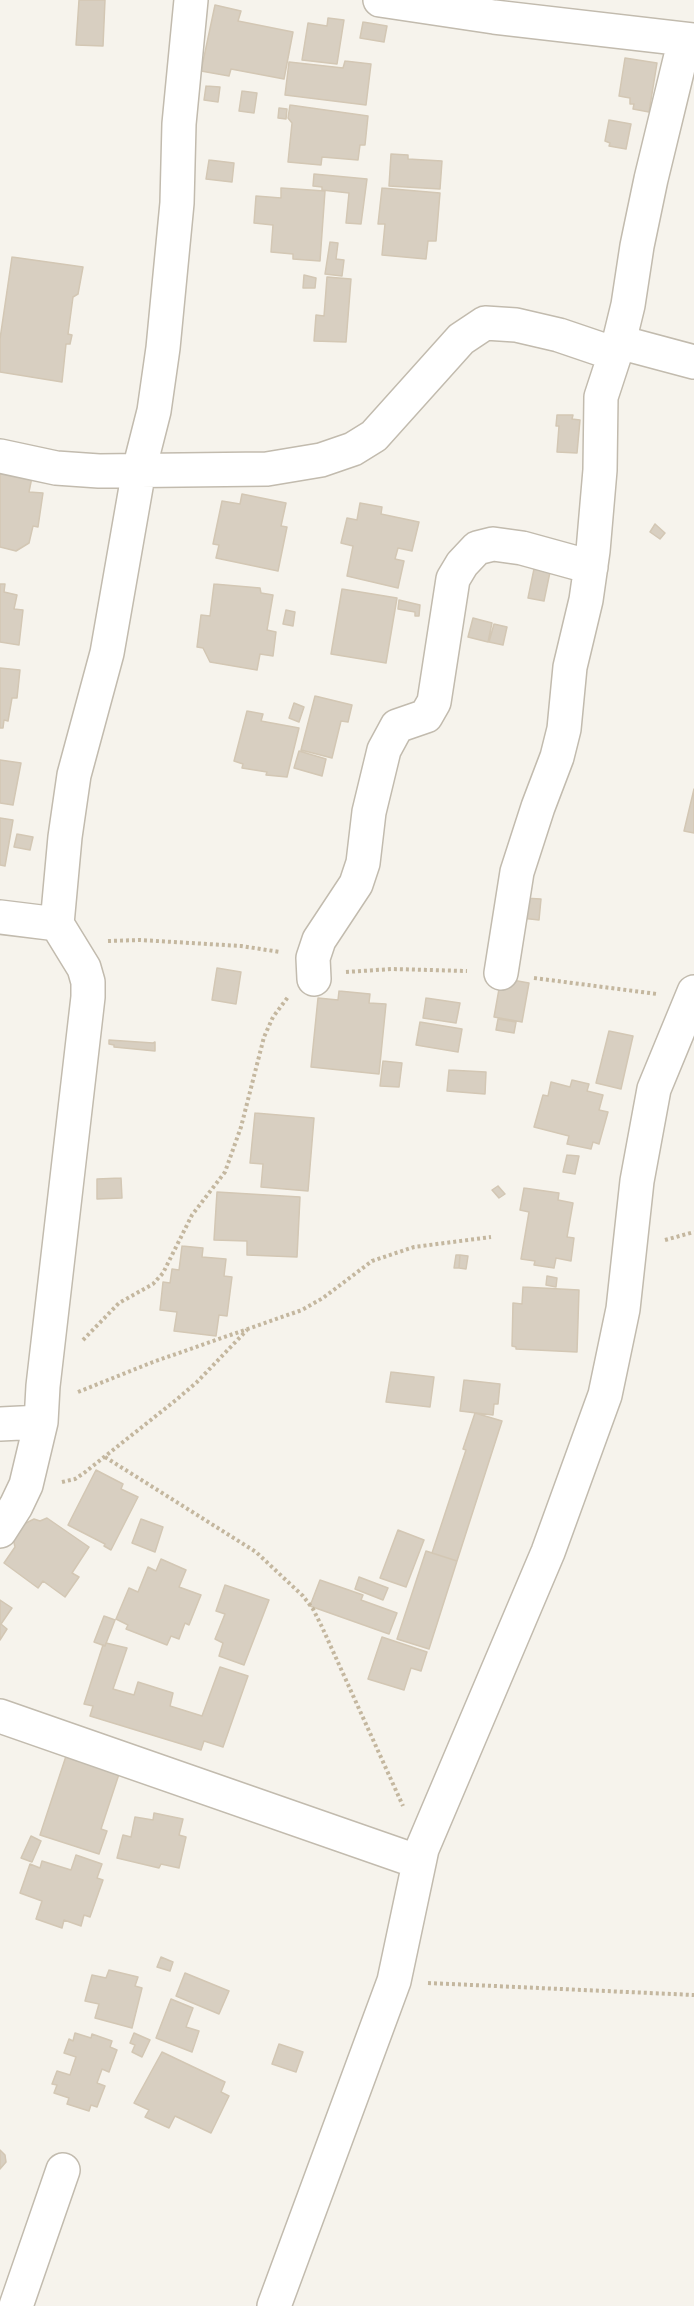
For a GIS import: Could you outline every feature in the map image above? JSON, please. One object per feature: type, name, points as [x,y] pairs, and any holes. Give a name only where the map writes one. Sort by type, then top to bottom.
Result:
[{"type":"street","points":[[0,1531],[26,1485],[41,1415],[88,997],[88,982],[84,968],[63,933],[65,837],[74,775],[107,653],[139,470],[154,411],[163,348],[177,203],[179,124],[191,0]]},
{"type":"street","points":[[380,0],[494,17],[689,40],[651,179],[628,305],[601,397],[600,470],[591,567],[570,667],[564,729],[557,757],[534,817],[517,872],[501,973]]},
{"type":"street","points":[[494,17],[543,0]]},
{"type":"street","points":[[0,456],[56,468],[99,471],[267,469],[321,460],[352,449],[374,436],[461,339],[485,323],[516,325],[617,348],[694,362]]},
{"type":"street","points":[[314,968],[319,940],[356,884],[363,862],[369,812],[384,750],[397,726],[426,716],[434,702],[453,579],[462,564],[477,548],[493,543],[522,548],[591,567]]},
{"type":"street","points":[[0,916],[63,933]]},
{"type":"street","points":[[274,2306],[394,1981],[420,1855],[548,1552],[605,1395],[624,1309],[637,1181],[654,1089],[691,998]]},
{"type":"street","points":[[0,1424],[41,1415]]},
{"type":"street","points":[[0,1716],[420,1855]]},
{"type":"street","points":[[16,2306],[63,2170]]},
{"type":"path","points":[[63,933],[241,946],[314,968],[346,972],[440,969],[501,973],[691,998]]},
{"type":"path","points":[[80,1343],[119,1303],[153,1284],[163,1273],[192,1215],[225,1172],[241,1127],[264,1037],[273,1017],[314,968]]},
{"type":"path","points":[[41,1415],[153,1362],[315,1304],[363,1267],[387,1256],[414,1247],[491,1237]]},
{"type":"path","points":[[26,1485],[75,1479],[197,1382],[247,1329]]},
{"type":"path","points":[[105,1456],[256,1552],[279,1572],[313,1609],[420,1855]]},
{"type":"path","points":[[394,1981],[694,1995]]},
{"type":"building","points":[[79,0],[105,0],[103,46],[76,45]]},
{"type":"building","points":[[215,5],[241,11],[238,21],[293,32],[284,79],[231,69],[229,76],[201,71]]},
{"type":"building","points":[[328,18],[344,20],[337,64],[302,60],[308,23],[327,26]]},
{"type":"building","points":[[363,22],[387,26],[384,42],[360,38]]},
{"type":"building","points":[[625,58],[657,63],[649,112],[633,109],[634,104],[630,104],[630,98],[619,96]]},
{"type":"building","points":[[345,61],[371,64],[366,105],[285,95],[289,62],[343,68]]},
{"type":"building","points":[[206,86],[220,87],[218,102],[204,100]]},
{"type":"building","points":[[242,91],[257,93],[254,113],[239,111]]},
{"type":"building","points":[[290,105],[368,116],[365,145],[360,145],[358,160],[322,157],[321,165],[288,162],[292,123],[288,118]]},
{"type":"building","points":[[279,108],[287,109],[286,119],[278,118]]},
{"type":"building","points":[[609,120],[631,124],[626,149],[609,146],[610,143],[605,141]]},
{"type":"building","points":[[391,154],[408,155],[408,159],[442,161],[440,189],[389,186]]},
{"type":"building","points":[[209,160],[234,163],[232,182],[206,179]]},
{"type":"building","points":[[314,174],[367,179],[361,224],[346,223],[349,193],[322,190],[322,187],[313,186]]},
{"type":"building","points":[[281,188],[325,191],[320,261],[293,259],[293,254],[271,252],[273,225],[254,223],[256,196],[281,198]]},
{"type":"building","points":[[382,188],[440,193],[436,241],[428,241],[426,259],[382,255],[385,224],[378,224]]},
{"type":"building","points":[[330,242],[338,243],[336,259],[344,260],[342,276],[325,274]]},
{"type":"building","points":[[12,257],[83,267],[78,294],[73,297],[68,334],[72,335],[70,344],[66,344],[62,382],[0,372],[0,339]]},
{"type":"building","points":[[304,275],[316,278],[315,288],[303,288]]},
{"type":"building","points":[[327,277],[351,279],[346,342],[314,341],[316,315],[324,316]]},
{"type":"building","points":[[557,415],[573,415],[572,419],[580,420],[577,453],[557,452],[559,426],[556,426]]},
{"type":"building","points":[[0,469],[33,472],[29,492],[43,493],[38,527],[33,526],[29,543],[16,551],[0,547]]},
{"type":"building","points":[[242,494],[286,503],[281,526],[287,527],[278,571],[216,558],[219,545],[213,544],[222,501],[240,504]]},
{"type":"building","points":[[360,503],[382,507],[381,514],[419,522],[412,551],[398,548],[395,559],[404,561],[398,588],[347,576],[353,546],[341,543],[347,518],[357,520]]},
{"type":"building","points":[[655,524],[665,533],[660,539],[650,532]]},
{"type":"building","points":[[534,569],[550,572],[544,601],[528,598]]},
{"type":"building","points":[[0,584],[5,584],[4,592],[17,595],[14,609],[23,610],[19,645],[0,642]]},
{"type":"building","points":[[214,584],[260,588],[261,593],[273,595],[267,630],[276,632],[273,656],[260,654],[257,670],[210,662],[203,648],[197,647],[201,615],[210,616]]},
{"type":"building","points":[[342,589],[397,598],[386,663],[331,654]]},
{"type":"building","points":[[399,600],[420,605],[419,616],[415,616],[415,612],[398,609]]},
{"type":"building","points":[[286,610],[295,612],[293,626],[283,624]]},
{"type":"building","points":[[473,618],[492,623],[488,642],[468,637]]},
{"type":"building","points":[[494,624],[507,627],[503,645],[489,642]]},
{"type":"building","points":[[0,668],[20,670],[17,698],[12,698],[8,721],[4,720],[3,728],[0,728]]},
{"type":"building","points":[[315,696],[352,705],[348,722],[341,721],[332,758],[301,750]]},
{"type":"building","points":[[294,703],[304,707],[299,722],[289,718]]},
{"type":"building","points":[[247,711],[263,714],[261,721],[299,728],[287,777],[266,775],[267,772],[242,768],[243,764],[234,761]]},
{"type":"building","points":[[299,751],[326,759],[322,776],[294,768]]},
{"type":"building","points":[[0,760],[21,763],[13,805],[0,803]]},
{"type":"building","points":[[694,789],[694,833],[684,831]]},
{"type":"building","points":[[0,818],[13,820],[5,866],[0,865]]},
{"type":"building","points":[[17,834],[33,837],[30,850],[14,847]]},
{"type":"building","points":[[523,898],[541,899],[539,920],[521,918]]},
{"type":"building","points":[[217,968],[241,972],[236,1004],[212,1000]]},
{"type":"building","points":[[501,978],[529,983],[522,1022],[494,1017]]},
{"type":"building","points":[[339,991],[370,994],[369,1003],[386,1004],[379,1074],[311,1067],[318,998],[338,1000]]},
{"type":"building","points":[[426,998],[460,1003],[456,1023],[423,1018]]},
{"type":"building","points":[[498,1019],[516,1022],[514,1033],[496,1030]]},
{"type":"building","points":[[420,1022],[462,1029],[458,1052],[416,1045]]},
{"type":"building","points":[[609,1031],[633,1036],[621,1089],[596,1083]]},
{"type":"building","points":[[109,1040],[155,1042],[155,1051],[114,1047],[109,1044]]},
{"type":"building","points":[[383,1061],[402,1063],[399,1087],[380,1086]]},
{"type":"building","points":[[449,1070],[486,1072],[485,1094],[447,1091]]},
{"type":"building","points":[[572,1080],[589,1084],[587,1091],[603,1095],[599,1110],[608,1112],[599,1144],[593,1142],[591,1149],[567,1144],[569,1136],[534,1127],[543,1095],[548,1096],[551,1082],[570,1087]]},
{"type":"building","points":[[255,1113],[314,1118],[308,1191],[261,1187],[263,1164],[250,1163]]},
{"type":"building","points":[[567,1155],[579,1156],[575,1174],[563,1172]]},
{"type":"building","points":[[121,1178],[122,1198],[97,1199],[97,1179]]},
{"type":"building","points":[[498,1186],[505,1194],[499,1198],[492,1190]]},
{"type":"building","points":[[524,1188],[559,1193],[558,1200],[573,1203],[567,1237],[574,1238],[571,1261],[556,1258],[554,1268],[534,1265],[535,1261],[521,1259],[529,1212],[520,1210]]},
{"type":"building","points":[[217,1192],[300,1197],[297,1257],[247,1255],[247,1241],[214,1240]]},
{"type":"building","points":[[182,1246],[203,1248],[202,1257],[226,1259],[224,1276],[232,1277],[227,1316],[219,1315],[216,1336],[174,1331],[177,1312],[160,1310],[163,1282],[170,1283],[172,1269],[179,1270]]},
{"type":"building","points":[[456,1255],[460,1255],[459,1268],[454,1268]]},
{"type":"building","points":[[460,1255],[468,1256],[466,1269],[459,1268]]},
{"type":"building","points":[[547,1276],[557,1278],[556,1287],[546,1285]]},
{"type":"building","points":[[523,1287],[579,1290],[577,1352],[516,1349],[512,1346],[513,1303],[522,1304]]},
{"type":"building","points":[[391,1372],[434,1377],[430,1407],[386,1402]]},
{"type":"building","points":[[464,1380],[500,1384],[498,1404],[494,1404],[493,1415],[460,1411]]},
{"type":"building","points":[[475,1413],[502,1421],[457,1561],[432,1553],[466,1450],[463,1449]]},
{"type":"building","points":[[96,1470],[123,1484],[121,1489],[138,1497],[111,1550],[104,1546],[105,1544],[68,1525]]},
{"type":"building","points":[[47,1518],[89,1547],[72,1573],[79,1577],[65,1597],[43,1581],[38,1588],[4,1563],[15,1547],[13,1538],[22,1525],[34,1519],[40,1521]]},
{"type":"building","points":[[141,1519],[163,1527],[155,1552],[132,1543]]},
{"type":"building","points":[[398,1530],[424,1540],[406,1587],[380,1578]]},
{"type":"building","points":[[426,1551],[457,1561],[429,1649],[397,1639]]},
{"type":"building","points":[[161,1559],[186,1570],[179,1587],[201,1595],[189,1625],[185,1623],[179,1639],[171,1636],[167,1645],[126,1629],[128,1625],[116,1619],[129,1588],[138,1592],[148,1567],[156,1571]]},
{"type":"building","points":[[359,1577],[388,1588],[383,1600],[355,1589]]},
{"type":"building","points":[[320,1580],[363,1595],[361,1600],[397,1613],[389,1634],[310,1606]]},
{"type":"building","points":[[225,1585],[269,1600],[244,1665],[219,1656],[223,1643],[215,1639],[225,1614],[216,1611]]},
{"type":"building","points":[[0,1600],[12,1608],[1,1624],[7,1629],[0,1640]]},
{"type":"building","points":[[104,1616],[115,1620],[105,1646],[94,1642]]},
{"type":"building","points":[[382,1637],[427,1652],[421,1671],[411,1668],[404,1690],[368,1679]]},
{"type":"building","points":[[106,1643],[127,1648],[113,1689],[134,1695],[138,1682],[173,1693],[170,1706],[202,1716],[220,1667],[248,1676],[223,1747],[204,1741],[201,1750],[90,1716],[93,1706],[84,1704],[103,1645],[105,1646]]},
{"type":"building","points":[[70,1744],[121,1768],[101,1829],[107,1831],[99,1854],[40,1835]]},
{"type":"building","points":[[154,1813],[183,1819],[179,1835],[186,1837],[179,1868],[161,1864],[159,1868],[117,1858],[123,1835],[131,1837],[135,1817],[153,1820]]},
{"type":"building","points":[[31,1836],[41,1841],[32,1862],[21,1858]]},
{"type":"building","points":[[76,1855],[102,1864],[97,1878],[103,1880],[90,1917],[84,1915],[81,1926],[64,1920],[62,1928],[36,1919],[42,1901],[20,1893],[30,1864],[40,1868],[42,1861],[71,1870]]},
{"type":"building","points":[[161,1957],[173,1962],[170,1971],[157,1967]]},
{"type":"building","points":[[109,1970],[138,1977],[135,1986],[142,1988],[132,2028],[95,2018],[99,2004],[85,2001],[92,1975],[106,1978]]},
{"type":"building","points":[[185,1973],[229,1991],[219,2014],[176,1996]]},
{"type":"building","points":[[171,1999],[193,2008],[186,2027],[199,2031],[192,2052],[156,2038]]},
{"type":"building","points":[[75,2033],[91,2038],[92,2034],[112,2041],[110,2047],[117,2050],[109,2072],[102,2069],[97,2083],[105,2086],[97,2107],[91,2105],[89,2111],[67,2104],[69,2098],[54,2093],[57,2085],[52,2084],[57,2071],[70,2075],[76,2057],[64,2053],[69,2039],[73,2041]]},
{"type":"building","points":[[134,2033],[150,2040],[142,2057],[132,2052],[135,2045],[130,2043]]},
{"type":"building","points":[[279,2044],[303,2052],[296,2072],[272,2064]]},
{"type":"building","points":[[162,2052],[225,2082],[221,2092],[229,2096],[211,2133],[175,2116],[169,2128],[145,2117],[149,2110],[134,2103]]},
{"type":"building","points":[[0,2150],[5,2155],[6,2162],[0,2169]]}]
